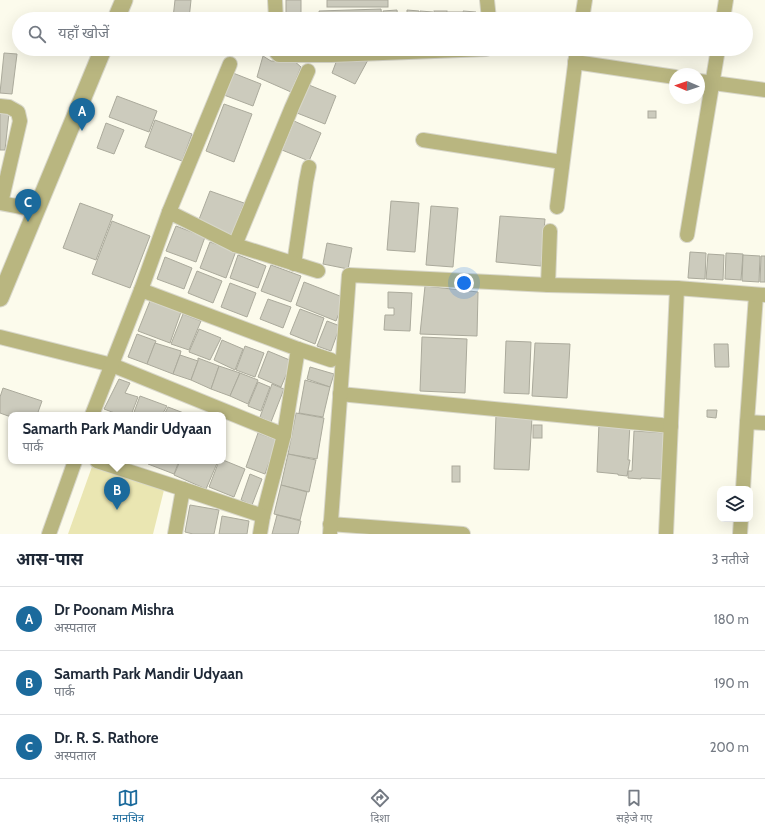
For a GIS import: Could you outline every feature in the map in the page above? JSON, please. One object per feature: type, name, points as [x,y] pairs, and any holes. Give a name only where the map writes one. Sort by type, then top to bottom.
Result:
[{"type":"street","points":[[119,12],[124,0]]},
{"type":"street","points":[[275,0],[276,12]]},
{"type":"street","points":[[488,0],[489,12]]},
{"type":"street","points":[[583,12],[585,0]]},
{"type":"street","points":[[724,12],[726,0]]},
{"type":"street","points":[[0,298],[100,56]]},
{"type":"street","points":[[557,207],[576,56],[669,76]]},
{"type":"street","points":[[715,56],[705,82],[765,90]]},
{"type":"street","points":[[93,412],[141,290],[169,212],[230,64]]},
{"type":"street","points":[[235,246],[308,70]]},
{"type":"street","points":[[687,235],[702,104]]},
{"type":"street","points":[[0,106],[9,107],[18,112],[20,121],[0,203],[37,210]]},
{"type":"street","points":[[423,140],[562,162]]},
{"type":"street","points":[[294,264],[309,167]]},
{"type":"street","points":[[169,212],[235,246],[318,271]]},
{"type":"street","points":[[548,286],[550,231]]},
{"type":"street","points":[[463,534],[330,529],[349,275],[548,286],[677,288],[761,295],[747,422],[743,486]]},
{"type":"street","points":[[666,534],[677,288]]},
{"type":"street","points":[[141,290],[331,360]]},
{"type":"street","points":[[0,337],[112,365],[284,435]]},
{"type":"street","points":[[260,534],[284,435],[298,349]]},
{"type":"street","points":[[340,394],[671,426]]},
{"type":"street","points":[[747,422],[765,423]]},
{"type":"street","points":[[48,534],[74,464]]},
{"type":"street","points":[[106,464],[264,516]]},
{"type":"street","points":[[175,534],[183,489]]},
{"type":"street","points":[[740,534],[741,522]]},
{"type":"shaded area","points":[[93,464],[103,464],[165,486],[153,534],[68,534]]},
{"type":"building","points":[[175,0],[191,0],[190,12],[174,12]]},
{"type":"building","points":[[286,0],[301,0],[301,12],[286,12]]},
{"type":"building","points":[[327,0],[388,0],[388,7],[327,7]]},
{"type":"building","points":[[381,9],[381,12],[319,12]]},
{"type":"building","points":[[397,10],[397,12],[383,12]]},
{"type":"building","points":[[407,10],[419,11],[419,12],[407,12]]},
{"type":"building","points":[[434,11],[447,11],[447,12]]},
{"type":"building","points":[[4,53],[12,54],[12,56],[17,56],[12,94],[0,93]]},
{"type":"building","points":[[263,56],[271,61],[293,60],[301,67],[291,92],[257,77]]},
{"type":"building","points":[[338,57],[369,58],[355,84],[332,73]]},
{"type":"building","points":[[233,73],[261,84],[253,106],[224,95]]},
{"type":"building","points":[[309,85],[336,96],[325,124],[297,113]]},
{"type":"building","points":[[117,96],[157,111],[149,132],[109,117]]},
{"type":"building","points":[[224,104],[252,114],[234,162],[206,151]]},
{"type":"building","points":[[648,111],[656,111],[656,118],[648,118]]},
{"type":"building","points":[[0,112],[9,113],[5,150],[0,150]]},
{"type":"building","points":[[155,120],[192,134],[182,161],[145,147]]},
{"type":"building","points":[[294,121],[321,133],[309,161],[282,150]]},
{"type":"building","points":[[106,123],[124,130],[114,154],[97,148]]},
{"type":"building","points":[[210,191],[244,203],[232,235],[198,222]]},
{"type":"building","points":[[391,201],[419,203],[415,252],[387,250]]},
{"type":"building","points":[[80,203],[113,215],[96,260],[63,248]]},
{"type":"building","points":[[431,206],[458,208],[453,267],[426,265]]},
{"type":"building","points":[[500,216],[545,219],[541,266],[496,262]]},
{"type":"building","points":[[112,221],[150,236],[130,288],[92,274]]},
{"type":"building","points":[[176,226],[205,237],[196,262],[166,251]]},
{"type":"building","points":[[210,242],[236,251],[226,278],[200,268]]},
{"type":"building","points":[[327,243],[352,248],[348,269],[323,264]]},
{"type":"building","points":[[690,252],[706,253],[705,279],[688,278]]},
{"type":"building","points":[[726,253],[743,254],[741,280],[725,279]]},
{"type":"building","points":[[708,254],[724,255],[723,280],[706,279]]},
{"type":"building","points":[[238,255],[266,266],[258,288],[230,278]]},
{"type":"building","points":[[743,255],[760,256],[759,282],[742,281]]},
{"type":"building","points":[[761,256],[765,256],[765,282],[760,282]]},
{"type":"building","points":[[165,257],[192,268],[184,289],[157,279]]},
{"type":"building","points":[[271,265],[301,276],[291,302],[261,291]]},
{"type":"building","points":[[197,271],[222,281],[213,303],[188,293]]},
{"type":"building","points":[[304,282],[345,298],[336,321],[296,305]]},
{"type":"building","points":[[230,283],[256,293],[247,317],[221,307]]},
{"type":"building","points":[[425,286],[478,292],[477,336],[420,334]]},
{"type":"building","points":[[388,292],[412,293],[410,331],[384,330],[385,315],[394,315],[394,308],[388,308]]},
{"type":"building","points":[[268,299],[291,307],[283,328],[260,319]]},
{"type":"building","points":[[150,301],[181,312],[170,343],[138,331]]},
{"type":"building","points":[[300,309],[324,318],[315,344],[290,334]]},
{"type":"building","points":[[183,314],[201,321],[189,350],[171,344]]},
{"type":"building","points":[[327,321],[340,326],[331,351],[317,346]]},
{"type":"building","points":[[199,329],[221,338],[210,360],[189,352]]},
{"type":"building","points":[[137,334],[156,341],[147,364],[128,357]]},
{"type":"building","points":[[422,337],[467,339],[465,393],[420,391]]},
{"type":"building","points":[[222,340],[243,349],[235,370],[214,360]]},
{"type":"building","points":[[506,341],[531,342],[529,394],[504,393]]},
{"type":"building","points":[[155,343],[181,351],[173,374],[147,364]]},
{"type":"building","points":[[535,343],[570,344],[567,398],[532,396]]},
{"type":"building","points":[[714,344],[728,344],[729,367],[715,367]]},
{"type":"building","points":[[245,346],[264,353],[255,377],[236,370]]},
{"type":"building","points":[[268,351],[292,361],[281,387],[258,377]]},
{"type":"building","points":[[180,355],[198,361],[191,380],[173,374]]},
{"type":"building","points":[[198,358],[219,366],[211,389],[191,380]]},
{"type":"building","points":[[219,366],[240,373],[230,396],[211,389]]},
{"type":"building","points":[[310,367],[334,374],[330,387],[307,379]]},
{"type":"building","points":[[240,373],[258,380],[248,404],[230,396]]},
{"type":"building","points":[[119,379],[130,383],[125,393],[138,397],[132,412],[112,412],[104,409]]},
{"type":"building","points":[[305,380],[330,387],[323,417],[299,413]]},
{"type":"building","points":[[258,382],[270,387],[261,411],[248,406]]},
{"type":"building","points":[[272,384],[284,389],[271,422],[260,417]]},
{"type":"building","points":[[3,388],[42,401],[38,412],[8,412],[8,416],[0,413],[0,397]]},
{"type":"building","points":[[140,396],[167,406],[164,412],[134,412]]},
{"type":"building","points":[[168,407],[181,412],[166,412]]},
{"type":"building","points":[[707,410],[717,410],[716,418],[707,417]]},
{"type":"building","points":[[296,413],[324,418],[317,459],[288,454]]},
{"type":"building","points":[[496,415],[532,417],[529,470],[494,469]]},
{"type":"building","points":[[599,423],[630,424],[628,460],[630,460],[627,476],[597,472]]},
{"type":"building","points":[[533,425],[542,425],[542,438],[533,438]]},
{"type":"building","points":[[634,431],[666,433],[663,479],[628,478],[628,471],[632,471]]},
{"type":"building","points":[[258,433],[277,440],[265,474],[246,467]]},
{"type":"building","points":[[288,454],[316,460],[309,492],[281,485]]},
{"type":"building","points":[[226,461],[245,469],[234,497],[209,487],[218,464],[226,464]]},
{"type":"building","points":[[148,464],[178,464],[174,474]]},
{"type":"building","points":[[179,464],[217,464],[206,489],[174,475]]},
{"type":"building","points":[[452,466],[460,466],[460,482],[452,482]]},
{"type":"building","points":[[250,474],[262,479],[252,505],[241,500]]},
{"type":"building","points":[[281,485],[307,492],[300,520],[274,514]]},
{"type":"building","points":[[190,505],[219,510],[214,534],[193,534],[185,532]]},
{"type":"building","points":[[277,515],[301,521],[298,534],[272,534]]},
{"type":"building","points":[[222,516],[249,521],[247,534],[219,534]]},
{"type":"place","name":"Dr Poonam Mishra","points":[[82,131]]},
{"type":"place","name":"Dr. R. S. Rathore","points":[[28,222]]},
{"type":"place","name":"Samarth Park Mandir Udyaan","points":[[117,510]]}]
